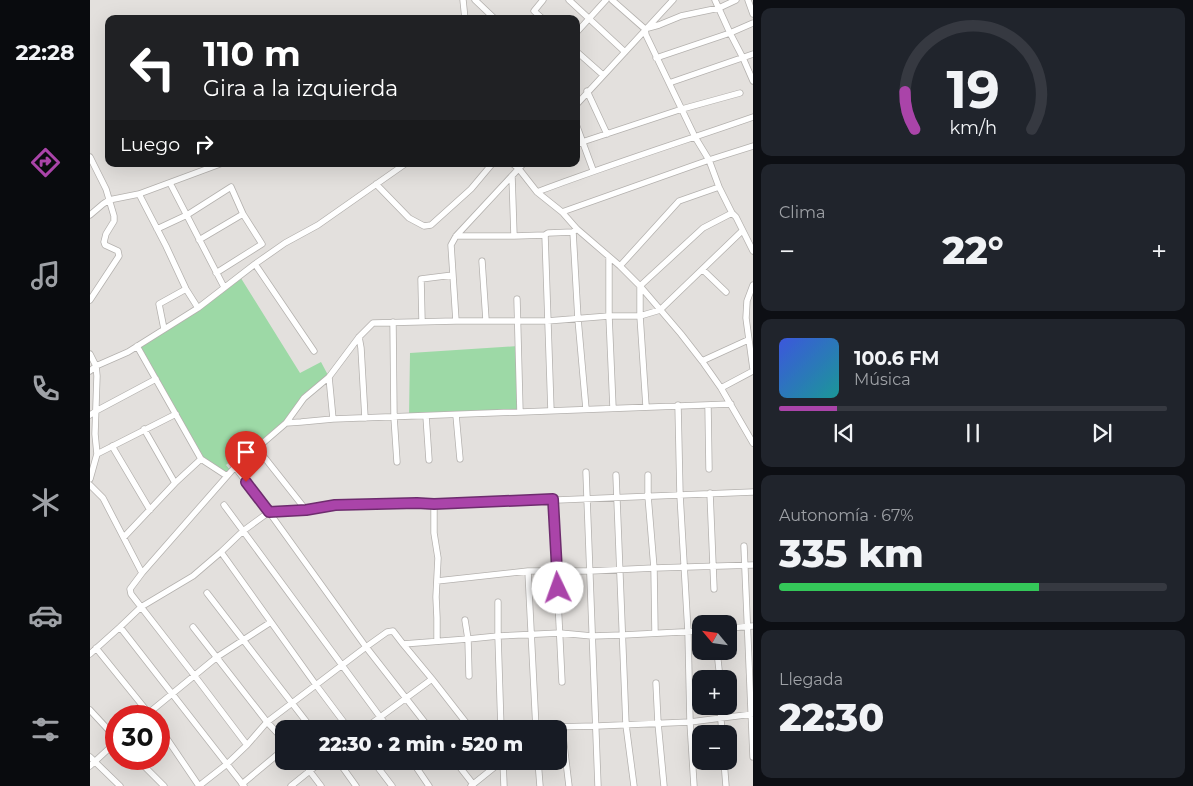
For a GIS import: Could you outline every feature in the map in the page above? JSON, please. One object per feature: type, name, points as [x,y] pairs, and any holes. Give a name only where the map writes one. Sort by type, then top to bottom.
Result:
[{"type":"street","points":[[463,0],[465,15]]},
{"type":"street","points":[[475,0],[491,15]]},
{"type":"street","points":[[538,15],[534,11],[543,0]]},
{"type":"street","points":[[569,0],[625,52]]},
{"type":"street","points":[[580,28],[606,0]]},
{"type":"street","points":[[612,0],[646,29],[646,35],[656,58],[708,160],[732,213],[736,217],[753,250]]},
{"type":"street","points":[[661,0],[668,6]]},
{"type":"street","points":[[580,101],[673,0]]},
{"type":"street","points":[[715,0],[753,81]]},
{"type":"street","points":[[646,29],[681,16],[718,8],[736,0]]},
{"type":"street","points":[[748,0],[753,14]]},
{"type":"street","points":[[656,58],[730,33],[753,23]]},
{"type":"street","points":[[669,83],[753,54]]},
{"type":"street","points":[[580,55],[603,75]]},
{"type":"street","points":[[588,91],[607,134]]},
{"type":"street","points":[[580,143],[682,109],[740,93]]},
{"type":"street","points":[[536,192],[593,170],[753,117]]},
{"type":"street","points":[[580,133],[593,170]]},
{"type":"street","points":[[562,212],[753,146]]},
{"type":"street","points":[[90,157],[106,189],[114,216],[114,221],[106,234],[104,242],[118,251],[119,256],[91,298]]},
{"type":"street","points":[[90,215],[109,200],[139,194],[212,167]]},
{"type":"street","points":[[90,372],[96,366],[128,352],[198,308],[285,243],[318,225],[401,167]]},
{"type":"street","points":[[376,184],[410,218],[424,226],[431,225],[472,190],[490,167]]},
{"type":"street","points":[[456,321],[451,245],[456,236],[520,167]]},
{"type":"street","points":[[522,167],[536,192],[562,212],[575,231],[620,266],[640,286],[681,334],[721,388],[753,442]]},
{"type":"street","points":[[512,176],[514,236]]},
{"type":"street","points":[[170,183],[224,287]]},
{"type":"street","points":[[157,229],[187,215],[231,187],[243,214],[262,244],[216,273]]},
{"type":"street","points":[[620,266],[679,201],[719,187]]},
{"type":"street","points":[[139,194],[186,289],[198,308]]},
{"type":"street","points":[[646,406],[640,286],[703,228],[732,213]]},
{"type":"street","points":[[200,240],[243,214]]},
{"type":"street","points":[[456,236],[514,236],[575,231]]},
{"type":"street","points":[[575,231],[578,319],[586,409]]},
{"type":"street","points":[[247,745],[141,607],[130,592],[131,587],[234,467],[286,423],[304,398],[329,376],[359,337],[373,323],[486,320],[547,321],[609,316],[640,316],[660,310],[742,231]]},
{"type":"street","points":[[545,234],[551,411]]},
{"type":"street","points":[[609,257],[609,316],[614,408]]},
{"type":"street","points":[[482,261],[486,320]]},
{"type":"street","points":[[255,264],[314,350]]},
{"type":"street","points":[[703,270],[726,292]]},
{"type":"street","points":[[422,321],[421,278],[453,275]]},
{"type":"street","points":[[721,388],[753,370],[748,340],[750,332],[746,318],[746,307],[753,285]]},
{"type":"street","points":[[164,329],[159,304],[186,289]]},
{"type":"street","points":[[517,299],[520,412]]},
{"type":"street","points":[[393,322],[394,417],[397,462]]},
{"type":"street","points":[[359,337],[365,418]]},
{"type":"street","points":[[702,361],[748,340]]},
{"type":"street","points":[[138,346],[201,459],[227,476]]},
{"type":"street","points":[[90,354],[96,366],[96,454],[90,479]]},
{"type":"street","points":[[329,376],[333,419]]},
{"type":"street","points":[[90,416],[156,379]]},
{"type":"street","points":[[286,423],[333,419],[731,404]]},
{"type":"street","points":[[678,405],[680,495],[685,567],[694,786]]},
{"type":"street","points":[[708,405],[709,469]]},
{"type":"street","points":[[96,454],[176,414]]},
{"type":"street","points":[[456,415],[460,459]]},
{"type":"street","points":[[426,416],[429,460]]},
{"type":"street","points":[[144,429],[175,483]]},
{"type":"street","points":[[112,446],[150,510]]},
{"type":"street","points":[[256,448],[306,510]]},
{"type":"street","points":[[124,537],[175,483],[201,459]]},
{"type":"street","points":[[234,467],[423,720]]},
{"type":"street","points":[[586,472],[598,786]]},
{"type":"street","points":[[616,475],[626,725],[634,786]]},
{"type":"street","points":[[648,475],[654,568],[655,633]]},
{"type":"street","points":[[90,485],[103,498],[142,573]]},
{"type":"street","points":[[90,654],[141,607],[193,576],[222,552],[243,531],[269,512],[306,510],[335,505],[434,504],[753,492]]},
{"type":"street","points":[[710,493],[714,589]]},
{"type":"street","points":[[553,499],[562,682]]},
{"type":"street","points":[[434,504],[434,533],[438,558],[437,641]]},
{"type":"street","points":[[224,505],[382,720]]},
{"type":"street","points":[[744,546],[750,626],[753,757]]},
{"type":"street","points":[[222,552],[342,720]]},
{"type":"street","points":[[437,581],[528,571],[557,572],[753,565]]},
{"type":"street","points":[[528,571],[536,720]]},
{"type":"street","points":[[207,593],[305,720]]},
{"type":"street","points":[[498,602],[501,720]]},
{"type":"street","points":[[466,620],[469,676]]},
{"type":"street","points":[[159,705],[194,674],[271,622]]},
{"type":"street","points":[[120,627],[243,785],[275,757]]},
{"type":"street","points":[[194,627],[275,730]]},
{"type":"street","points":[[170,743],[199,786],[247,745],[267,722],[366,646],[387,632],[393,631],[464,720]]},
{"type":"street","points":[[402,644],[560,633],[592,636],[692,632]]},
{"type":"street","points":[[96,648],[140,705]]},
{"type":"street","points":[[376,720],[432,679]]},
{"type":"street","points":[[656,683],[664,786]]},
{"type":"street","points":[[90,710],[105,726]]},
{"type":"street","points":[[567,728],[690,722],[752,714]]},
{"type":"street","points":[[721,715],[721,725]]},
{"type":"street","points":[[105,751],[92,762],[120,786]]},
{"type":"street","points":[[567,769],[569,786]]},
{"type":"street","points":[[148,770],[164,786]]},
{"type":"street","points":[[344,770],[356,786]]},
{"type":"street","points":[[380,770],[392,786]]},
{"type":"street","points":[[418,770],[429,786]]},
{"type":"street","points":[[461,770],[472,785],[490,770]]},
{"type":"street","points":[[501,770],[504,786]]},
{"type":"street","points":[[539,770],[540,786]]},
{"type":"street","points":[[725,770],[726,786]]},
{"type":"street","points":[[290,786],[310,771],[321,786]]},
{"type":"green space","points":[[239,275],[300,373],[321,362],[329,377],[317,386],[286,423],[238,464],[233,459],[226,465],[231,471],[227,476],[201,459],[137,346],[191,312]]},
{"type":"green space","points":[[518,346],[520,412],[409,417],[410,353]]},
{"type":"route","points":[[246,482],[269,512],[306,510],[335,505],[434,504],[553,499],[558,588]]}]
